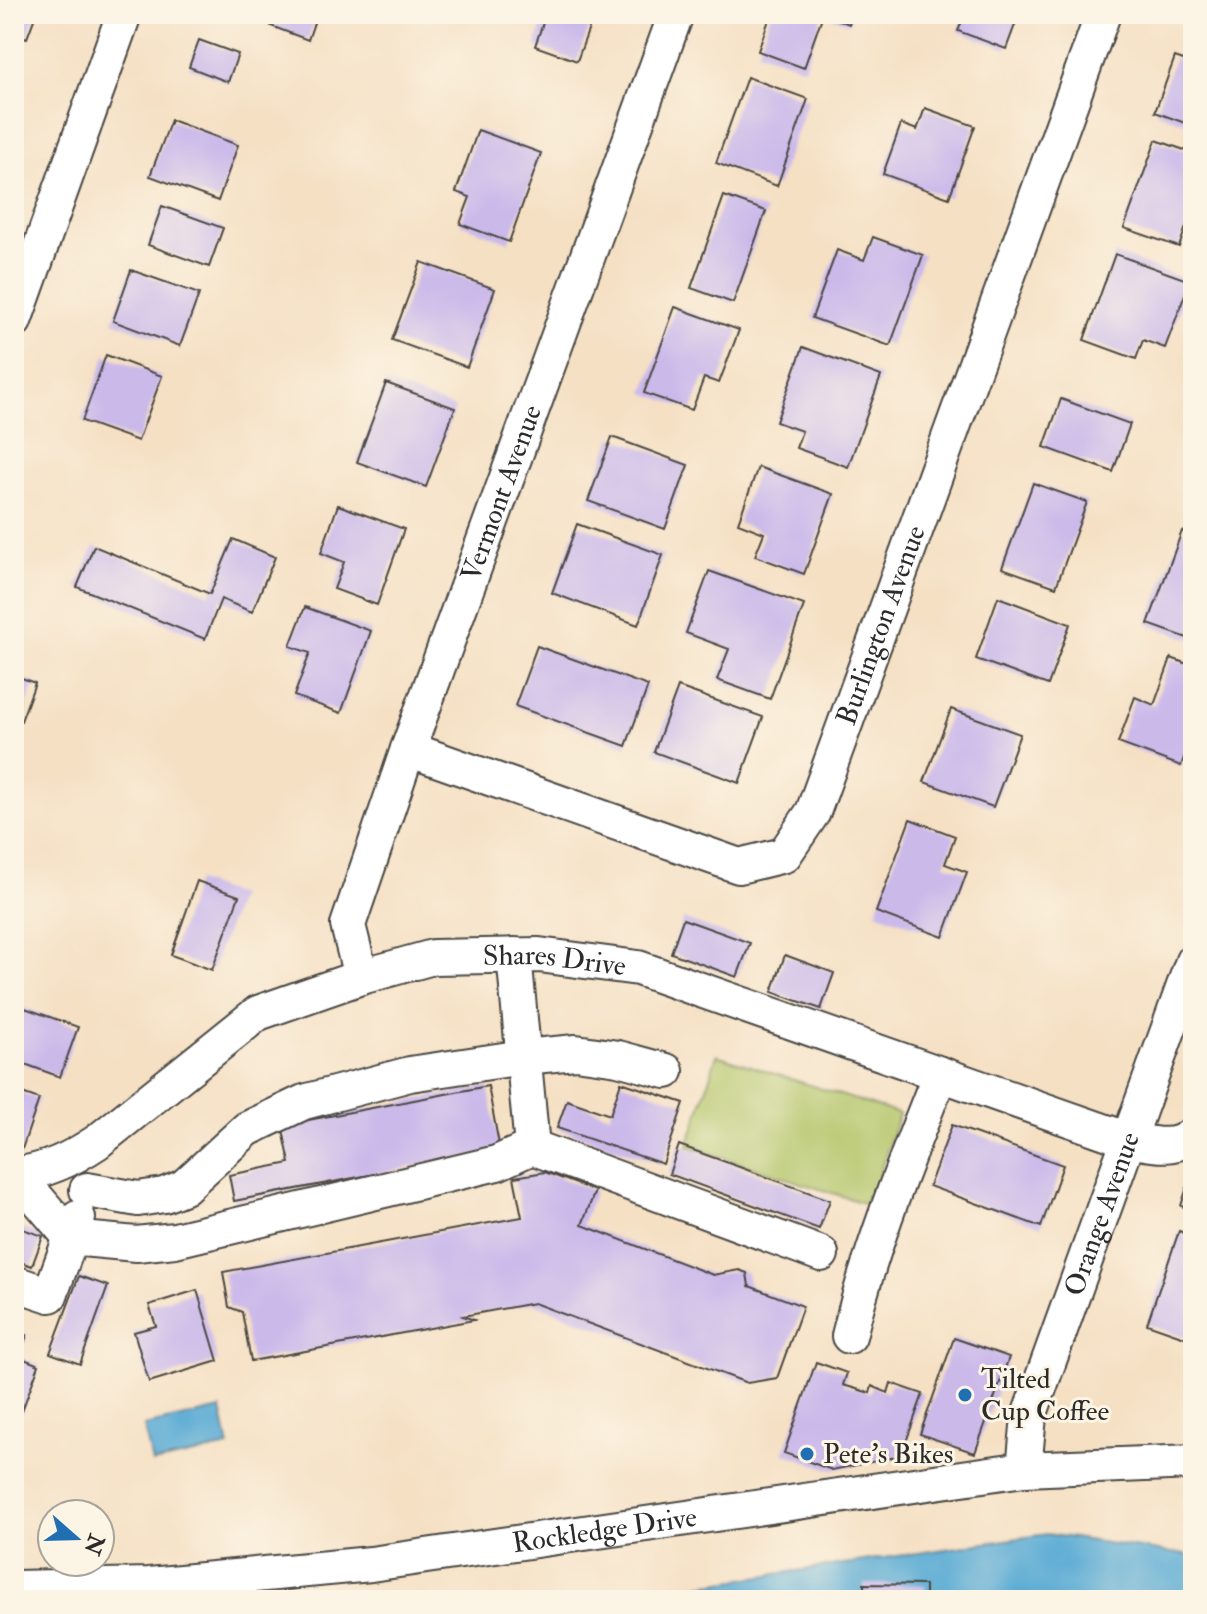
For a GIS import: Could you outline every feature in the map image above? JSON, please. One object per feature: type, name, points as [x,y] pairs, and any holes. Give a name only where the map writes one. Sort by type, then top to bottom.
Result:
[{"type":"street","points":[[14,321],[124,14]]},
{"type":"street","name":"Vermont Avenue","points":[[361,977],[348,925],[408,749],[676,14]]},
{"type":"street","name":"Burlington Avenue","points":[[408,749],[739,866],[784,855],[813,812],[1103,14]]},
{"type":"street","points":[[514,955],[532,1147]]},
{"type":"street","name":"Shares Drive","points":[[16,1175],[42,1171],[73,1158],[97,1142],[258,1013],[361,977],[433,957],[539,955],[638,968],[1129,1140],[1167,1146],[1184,1142],[1193,1134]]},
{"type":"street","name":"Orange Avenue","points":[[1024,1469],[1029,1416],[1189,983]]},
{"type":"street","points":[[87,1190],[138,1199],[164,1195],[184,1187],[247,1129],[304,1102],[410,1074],[576,1052],[618,1058],[666,1071]]},
{"type":"street","points":[[849,1336],[894,1190],[940,1074]]},
{"type":"street","points":[[16,1175],[71,1238],[136,1244],[175,1240],[497,1163],[532,1147],[821,1254]]},
{"type":"street","points":[[14,1283],[50,1295],[87,1190],[87,1181],[73,1158]]},
{"type":"street","name":"Rockledge Drive","points":[[14,1588],[149,1585],[371,1564],[1024,1469],[1193,1462]]},
{"type":"green space","points":[[717,1055],[899,1114],[869,1205],[688,1146]]},
{"type":"water","points":[[221,1409],[229,1447],[152,1463],[144,1426]]},
{"type":"water","points":[[1047,1534],[1193,1556],[1193,1600],[600,1600]]},
{"type":"building","points":[[14,14],[36,14],[27,38],[14,34]]},
{"type":"building","points":[[276,14],[317,14],[308,40],[271,26]]},
{"type":"building","points":[[546,14],[594,14],[577,61],[535,46]]},
{"type":"building","points":[[771,14],[823,14],[804,68],[758,51]]},
{"type":"building","points":[[823,14],[852,14],[849,24]]},
{"type":"building","points":[[965,14],[1019,14],[1006,49],[958,31]]},
{"type":"building","points":[[199,40],[238,54],[228,82],[189,67]]},
{"type":"building","points":[[1193,54],[1193,126],[1155,112],[1175,57],[1189,62]]},
{"type":"building","points":[[747,77],[808,99],[777,186],[716,163]]},
{"type":"building","points":[[925,108],[975,126],[949,198],[883,174],[901,124],[917,130]]},
{"type":"building","points":[[171,120],[238,145],[218,201],[150,176]]},
{"type":"building","points":[[478,130],[541,153],[509,242],[460,224],[470,197],[456,192]]},
{"type":"building","points":[[1156,140],[1193,153],[1193,226],[1187,224],[1179,247],[1124,228]]},
{"type":"building","points":[[724,196],[766,211],[733,303],[691,288]]},
{"type":"building","points":[[162,206],[223,228],[209,267],[148,245]]},
{"type":"building","points":[[873,237],[923,255],[890,346],[812,318],[837,250],[864,260]]},
{"type":"building","points":[[1115,254],[1190,281],[1165,348],[1143,340],[1136,359],[1084,340]]},
{"type":"building","points":[[421,262],[495,289],[467,367],[392,340]]},
{"type":"building","points":[[131,270],[199,294],[180,346],[113,321]]},
{"type":"building","points":[[675,307],[739,330],[719,383],[704,378],[692,410],[644,393]]},
{"type":"building","points":[[803,347],[881,376],[848,467],[796,448],[802,431],[776,422]]},
{"type":"building","points":[[106,355],[162,376],[138,441],[82,421]]},
{"type":"building","points":[[386,383],[455,408],[426,487],[357,462]]},
{"type":"building","points":[[1061,399],[1130,424],[1113,472],[1044,447]]},
{"type":"building","points":[[612,437],[688,465],[665,529],[588,501]]},
{"type":"building","points":[[758,467],[833,494],[804,574],[755,556],[764,533],[738,523]]},
{"type":"building","points":[[1033,483],[1087,502],[1056,587],[1002,568]]},
{"type":"building","points":[[338,505],[404,529],[377,605],[334,589],[344,562],[321,553]]},
{"type":"building","points":[[577,524],[663,555],[638,625],[552,593]]},
{"type":"building","points":[[1182,531],[1193,535],[1193,640],[1148,624]]},
{"type":"building","points":[[233,539],[275,557],[252,612],[221,599],[205,639],[77,587],[94,546],[210,594]]},
{"type":"building","points":[[709,571],[804,605],[770,699],[717,680],[729,649],[686,633]]},
{"type":"building","points":[[998,597],[1070,624],[1048,685],[976,659]]},
{"type":"building","points":[[305,607],[371,631],[341,713],[294,696],[310,653],[290,646]]},
{"type":"building","points":[[537,646],[648,686],[626,746],[515,706]]},
{"type":"building","points":[[1171,658],[1193,666],[1193,732],[1181,766],[1118,743],[1135,697],[1154,705]]},
{"type":"building","points":[[14,675],[35,683],[21,721],[14,718]]},
{"type":"building","points":[[678,687],[763,717],[739,783],[654,752]]},
{"type":"building","points":[[951,709],[1020,734],[993,807],[924,782]]},
{"type":"building","points":[[910,819],[955,836],[945,864],[967,872],[943,937],[876,912]]},
{"type":"building","points":[[197,881],[239,896],[212,970],[171,955]]},
{"type":"building","points":[[683,919],[750,943],[737,977],[671,953]]},
{"type":"building","points":[[785,955],[834,973],[821,1009],[772,992]]},
{"type":"building","points":[[22,1007],[78,1027],[60,1077],[14,1060],[14,1028]]},
{"type":"building","points":[[621,1082],[684,1103],[663,1164],[557,1128],[567,1100],[610,1115]]},
{"type":"building","points":[[488,1086],[500,1150],[234,1201],[229,1175],[290,1163],[282,1125]]},
{"type":"building","points":[[14,1090],[39,1099],[22,1149],[14,1146]]},
{"type":"building","points":[[952,1125],[1063,1165],[1041,1227],[929,1186]]},
{"type":"building","points":[[679,1145],[830,1200],[819,1229],[669,1174]]},
{"type":"building","points":[[545,1172],[595,1191],[582,1225],[713,1275],[739,1270],[747,1273],[749,1286],[803,1306],[777,1378],[747,1383],[534,1303],[463,1316],[474,1320],[251,1361],[242,1312],[229,1307],[223,1272],[522,1217],[514,1177]]},
{"type":"building","points":[[1193,1172],[1193,1211],[1181,1206]]},
{"type":"building","points":[[14,1226],[43,1236],[32,1266],[14,1260]]},
{"type":"building","points":[[1179,1231],[1193,1236],[1193,1340],[1147,1324]]},
{"type":"building","points":[[79,1276],[108,1286],[80,1364],[50,1353]]},
{"type":"building","points":[[197,1290],[218,1361],[149,1382],[134,1332],[156,1326],[149,1305]]},
{"type":"building","points":[[14,1330],[27,1335],[19,1357],[39,1365],[14,1432]]},
{"type":"building","name":"Tilted Cup Coffee","points":[[954,1338],[1009,1357],[975,1453],[920,1434]]},
{"type":"building","points":[[816,1362],[847,1373],[843,1385],[870,1393],[872,1386],[888,1393],[891,1383],[923,1394],[901,1456],[832,1470],[784,1453]]},
{"type":"building","points":[[864,1584],[925,1585],[925,1600],[864,1600]]},
{"type":"place","name":"Tilted Cup Coffee","points":[[965,1395]]},
{"type":"place","name":"Pete's Bikes","points":[[807,1454]]}]
